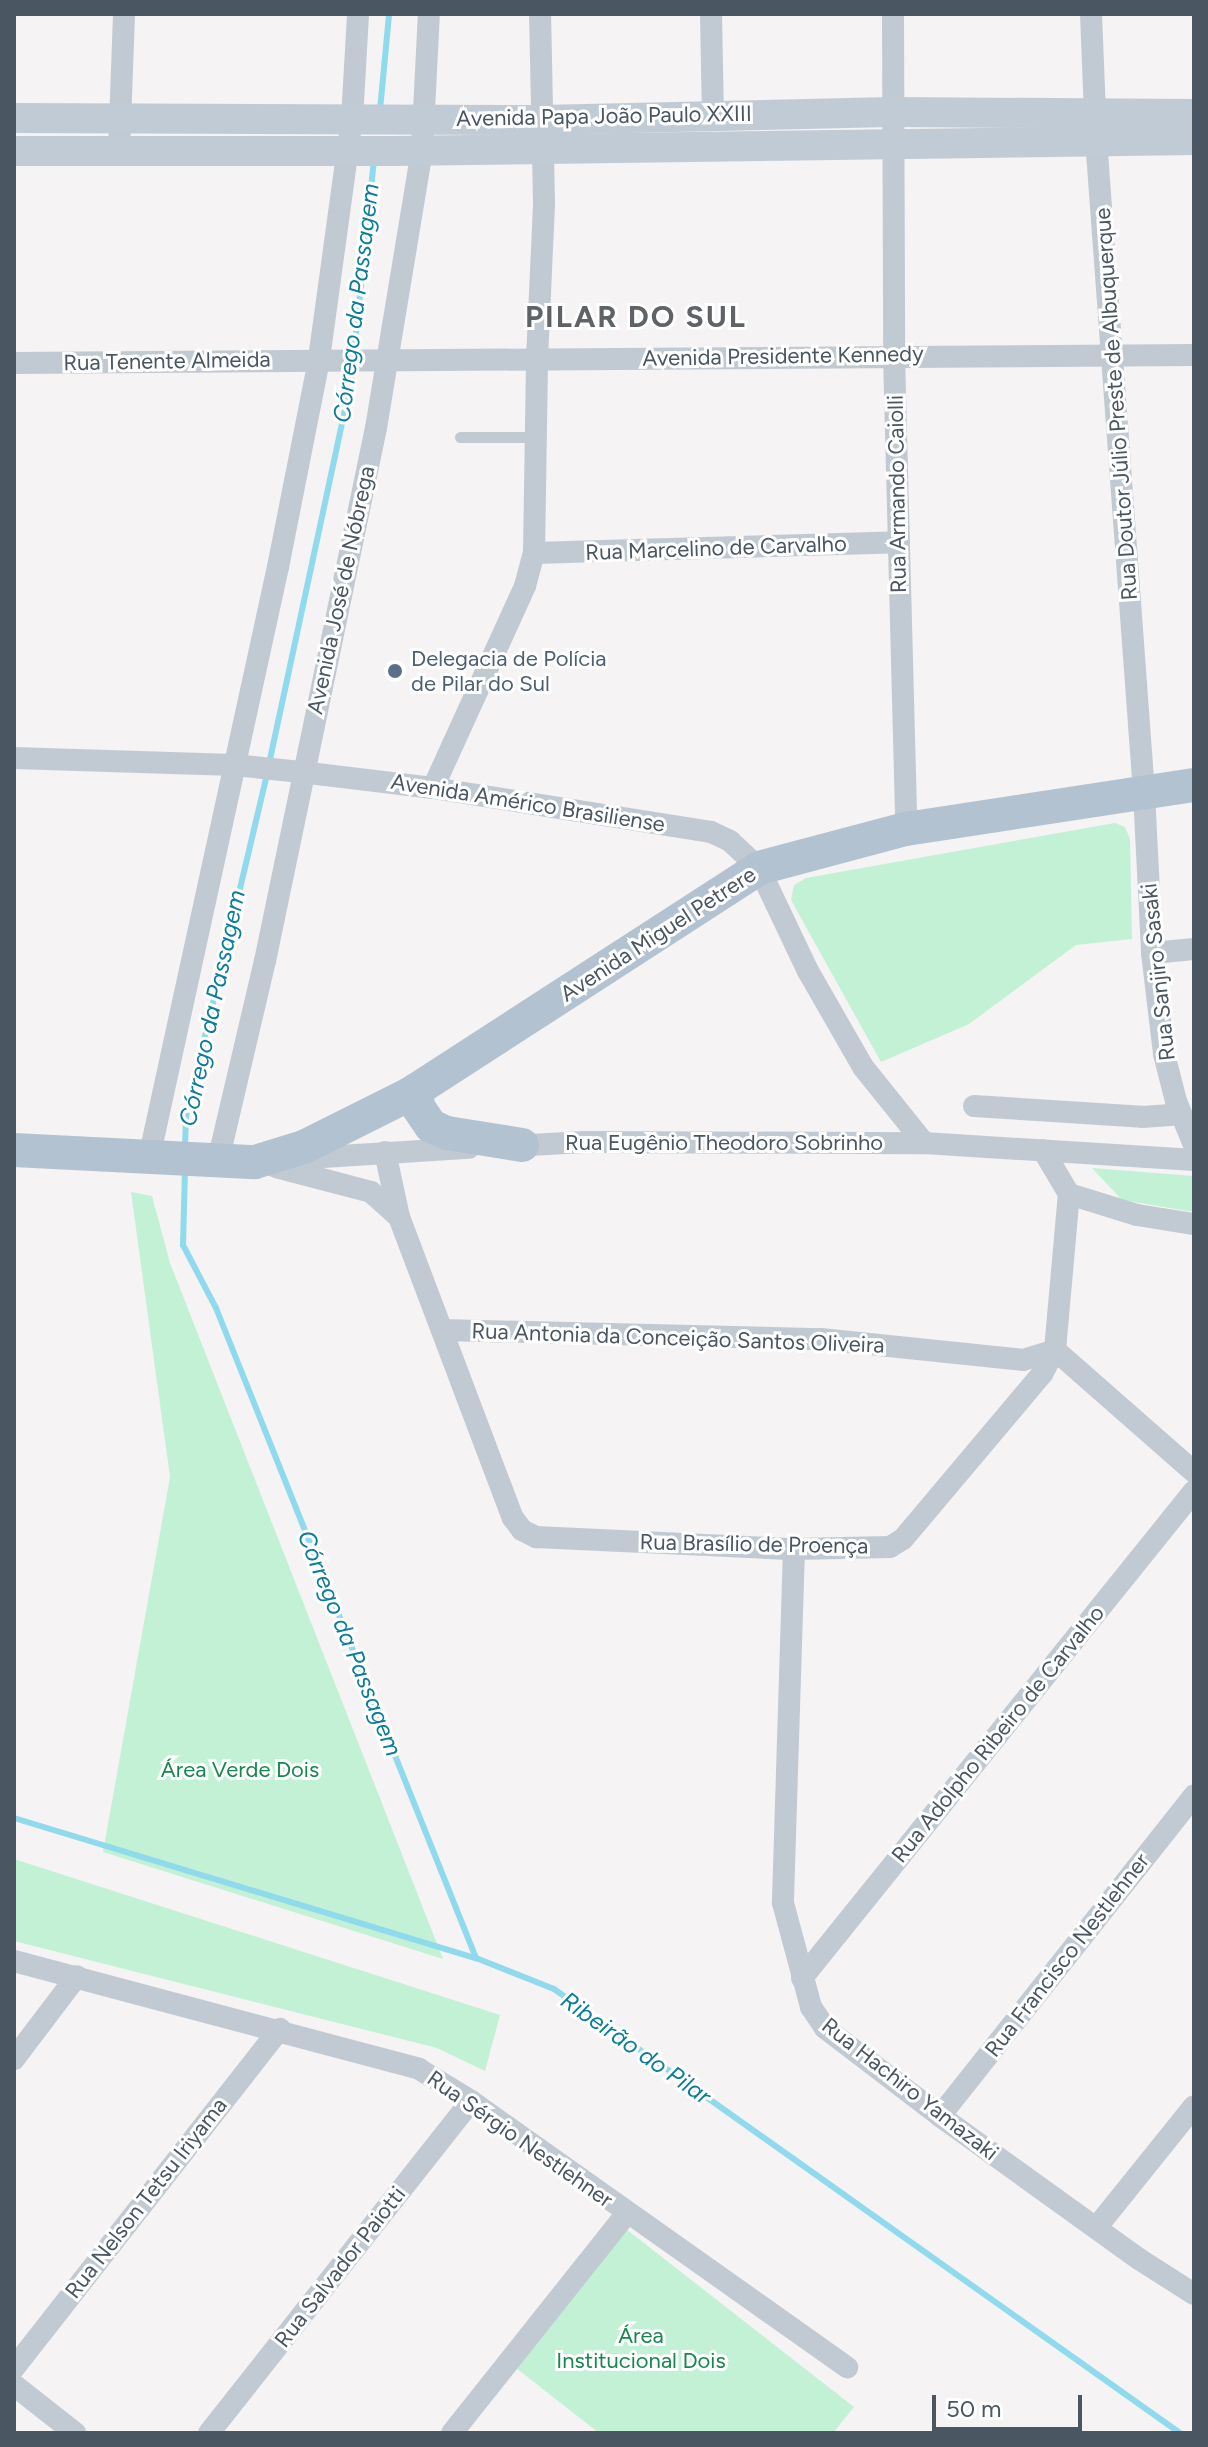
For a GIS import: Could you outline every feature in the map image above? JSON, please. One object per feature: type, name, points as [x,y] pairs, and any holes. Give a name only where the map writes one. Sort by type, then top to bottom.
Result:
[{"type":"main road","name":"Avenida Papa João Paulo XXIII","points":[[14,151],[407,151],[713,114],[891,112],[1096,125],[1194,140]]},
{"type":"main road","name":"Avenida Papa João Paulo XXIII","points":[[14,118],[120,121],[412,120],[541,134],[892,144],[1194,114]]},
{"type":"main road","name":"Avenida Miguel Petrere","points":[[14,1150],[255,1162],[343,1131],[416,1090],[759,868],[906,829],[1194,785]]},
{"type":"main road","points":[[416,1090],[418,1107],[431,1126],[447,1133],[522,1145]]},
{"type":"street","points":[[119,151],[124,14]]},
{"type":"street","points":[[157,1159],[326,359],[360,119],[358,14]]},
{"type":"street","name":"Avenida José de Nóbrega","points":[[211,1160],[265,961],[293,771],[362,496],[407,151],[429,14]]},
{"type":"street","points":[[433,788],[525,586],[534,553],[537,359],[544,203],[540,14]]},
{"type":"street","points":[[711,14],[713,114]]},
{"type":"street","name":"Rua Armando Caiolli","points":[[893,14],[894,355],[906,829]]},
{"type":"street","name":"Rua Doutor Júlio Preste de Albuquerque","points":[[1091,14],[1096,125],[1144,793]]},
{"type":"street","name":"Avenida Presidente Kennedy","points":[[379,359],[1194,355]]},
{"type":"street","name":"Rua Tenente Almeida","points":[[14,363],[379,359]]},
{"type":"street","name":"Rua Marcelino de Carvalho","points":[[534,553],[899,542]]},
{"type":"street","points":[[14,758],[242,766]]},
{"type":"street","name":"Avenida Américo Brasiliense","points":[[242,766],[433,788],[711,832],[730,841],[759,868]]},
{"type":"street","name":"Rua Sanjiro Sasaki","points":[[1144,793],[1152,953],[1164,1054],[1181,1114],[1194,1145]]},
{"type":"street","points":[[759,868],[808,971],[863,1067],[924,1143]]},
{"type":"street","points":[[1152,953],[1194,949]]},
{"type":"street","points":[[974,1106],[1142,1117],[1181,1114]]},
{"type":"street","name":"Rua Eugênio Theodoro Sobrinho","points":[[255,1162],[584,1142],[924,1143],[1194,1160]]},
{"type":"street","points":[[1043,1150],[1069,1194],[1137,1215],[1194,1224]]},
{"type":"street","points":[[385,1152],[399,1217],[442,1330]]},
{"type":"street","points":[[255,1162],[371,1192],[399,1217]]},
{"type":"street","name":"Rua Brasílio de Proença","points":[[442,1330],[513,1518],[522,1530],[536,1537],[794,1549],[877,1548],[903,1539],[1042,1374],[1055,1350],[1069,1194]]},
{"type":"street","name":"Rua Antonia da Conceição Santos Oliveira","points":[[442,1330],[821,1339],[1023,1360],[1055,1350]]},
{"type":"street","points":[[1055,1350],[1194,1472]]},
{"type":"street","name":"Rua Adolpho Ribeiro de Carvalho","points":[[802,1978],[1194,1491]]},
{"type":"street","name":"Rua Hachiro Yamazaki","points":[[794,1549],[783,1903],[811,2007],[825,2028],[940,2116],[1194,2294]]},
{"type":"street","name":"Rua Francisco Nestlehner","points":[[940,2116],[1194,1795]]},
{"type":"street","name":"Rua Sérgio Nestlehner","points":[[14,1961],[280,2029],[419,2069],[471,2101],[847,2367]]},
{"type":"street","points":[[14,2059],[77,1976]]},
{"type":"street","name":"Rua Nelson Tetsu Iriyama","points":[[14,2368],[280,2029]]},
{"type":"street","name":"Rua Salvador Paiotti","points":[[209,2433],[471,2101]]},
{"type":"street","points":[[1096,2228],[1194,2106]]},
{"type":"street","points":[[452,2433],[627,2213]]},
{"type":"street","points":[[14,2385],[75,2433]]},
{"type":"lane","points":[[460,437],[536,437]]},
{"type":"green space","points":[[1115,823],[1125,827],[1130,839],[1132,939],[1076,945],[969,1024],[881,1062],[791,900],[794,885],[806,878]]},
{"type":"green space","points":[[1092,1168],[1194,1176],[1194,1212],[1122,1200]]},
{"type":"green space","name":"Área Verde Dois","points":[[131,1192],[152,1196],[170,1263],[443,1959],[103,1852],[170,1477]]},
{"type":"green space","points":[[14,1859],[500,2015],[485,2071],[437,2048],[14,1941]]},
{"type":"green space","name":"Área Institucional Dois","points":[[626,2229],[854,2407],[833,2433],[599,2433],[516,2368]]},
{"type":"waterway","name":"Córrego da Passagem","points":[[380,110],[389,14]]},
{"type":"waterway","name":"Córrego da Passagem","points":[[269,764],[351,382],[374,161]]},
{"type":"waterway","name":"Córrego da Passagem","points":[[185,1146],[186,1117],[267,775]]},
{"type":"waterway","name":"Córrego da Passagem","points":[[185,1169],[183,1245],[216,1308],[476,1958]]},
{"type":"waterway","name":"Ribeirão do Pilar","points":[[14,1818],[476,1958],[554,1989],[1180,2433]]},
{"type":"place","name":"Delegacia de Polícia de Pilar do Sul","points":[[395,671]]},
{"type":"district","name":"PILAR DO SUL","points":[[636,317]]}]
